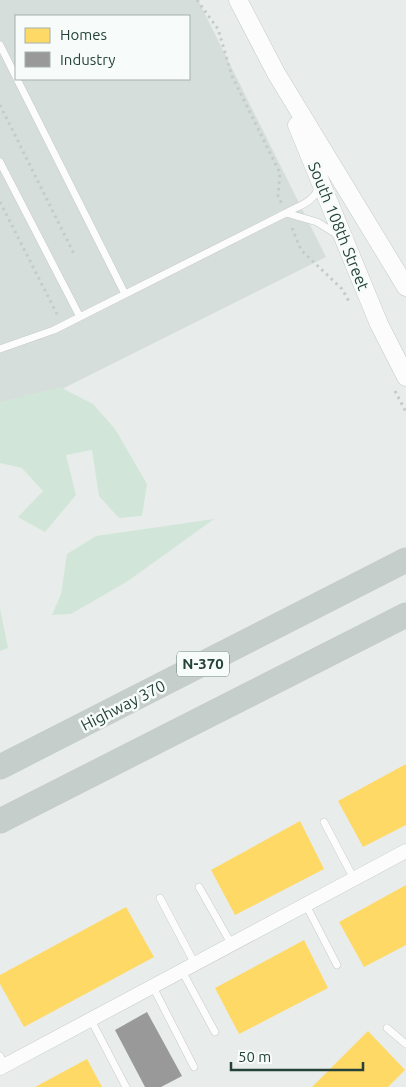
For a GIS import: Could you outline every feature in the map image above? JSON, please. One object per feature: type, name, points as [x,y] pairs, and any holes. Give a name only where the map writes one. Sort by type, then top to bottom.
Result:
[{"type":"highway","name":"Highway 370","points":[[0,767],[406,560]]},
{"type":"highway","points":[[0,821],[406,616]]},
{"type":"street","name":"South 108th Street","points":[[238,0],[276,73],[406,287]]},
{"type":"street","name":"South 108th Street","points":[[276,73],[379,324],[399,381]]},
{"type":"street","points":[[2,1063],[91,1020],[406,852]]},
{"type":"lane","points":[[0,45],[15,74]]},
{"type":"lane","points":[[18,80],[125,294]]},
{"type":"lane","points":[[0,162],[80,317]]},
{"type":"lane","points":[[0,349],[63,326],[314,198],[318,193],[319,178]]},
{"type":"lane","points":[[286,213],[317,222],[332,229],[344,240]]},
{"type":"lane","points":[[324,822],[354,879]]},
{"type":"lane","points":[[199,887],[232,945]]},
{"type":"lane","points":[[160,898],[195,964]]},
{"type":"lane","points":[[306,905],[337,965]]},
{"type":"lane","points":[[182,971],[215,1032]]},
{"type":"lane","points":[[153,987],[194,1067]]},
{"type":"lane","points":[[91,1020],[126,1087]]},
{"type":"lane","points":[[387,1028],[406,1044]]},
{"type":"path","points":[[197,0],[218,29],[232,76],[280,173],[278,196],[301,250],[342,289],[352,306]]},
{"type":"path","points":[[0,105],[75,256]]},
{"type":"path","points":[[0,202],[63,326]]},
{"type":"path","points":[[399,381],[406,412]]},
{"type":"shaded area","points":[[0,0],[198,0],[326,257],[0,420]]},
{"type":"green space","points":[[60,387],[93,404],[115,429],[147,484],[142,516],[119,518],[99,496],[92,450],[66,455],[76,495],[45,532],[18,517],[43,491],[22,468],[0,463],[0,402]]},
{"type":"green space","points":[[214,519],[128,581],[71,614],[52,615],[61,594],[67,554],[96,536]]},
{"type":"green space","points":[[0,608],[8,648],[0,651]]},
{"type":"building: Homes","points":[[406,764],[406,825],[363,847],[338,801]]},
{"type":"building: Homes","points":[[300,821],[324,869],[235,915],[211,870]]},
{"type":"building: Homes","points":[[406,885],[406,945],[364,967],[339,922]]},
{"type":"building: Homes","points":[[126,907],[154,957],[24,1027],[0,984],[0,975]]},
{"type":"building: Homes","points":[[304,940],[328,988],[239,1034],[215,988]]},
{"type":"building: Homes","points":[[368,1031],[405,1070],[388,1087],[312,1087]]},
{"type":"building: Homes","points":[[87,1059],[102,1087],[35,1087]]},
{"type":"building: Industry","points":[[147,1012],[182,1076],[161,1087],[145,1087],[115,1030]]}]
